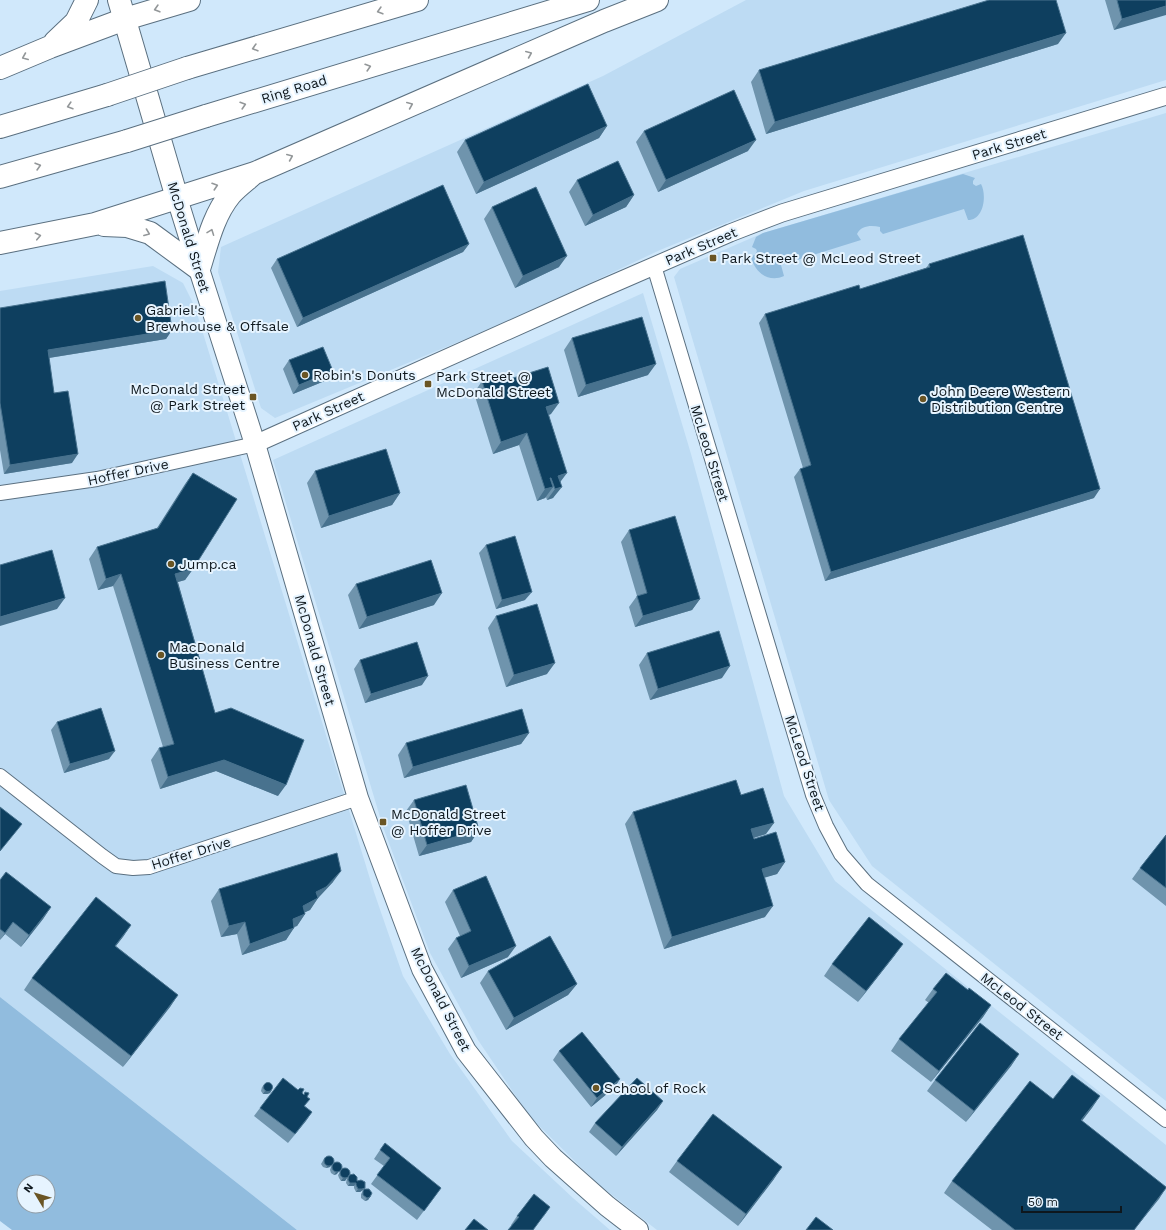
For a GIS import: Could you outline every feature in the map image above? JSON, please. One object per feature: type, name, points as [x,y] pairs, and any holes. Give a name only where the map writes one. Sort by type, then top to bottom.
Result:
[{"type":"main road","points":[[50,47],[76,22],[87,0]]},
{"type":"main road","points":[[0,68],[50,47],[122,9],[189,0]]},
{"type":"main road","points":[[0,127],[107,95],[187,68],[417,0]]},
{"type":"main road","name":"Ring Road","points":[[0,177],[127,141],[588,0]]},
{"type":"main road","points":[[0,243],[95,224],[255,173],[604,21],[657,0]]},
{"type":"main road","name":"McDonald Street","points":[[122,9],[199,270],[255,444],[358,798],[422,969],[466,1051],[534,1138],[553,1158],[607,1206],[638,1230]]},
{"type":"main road","points":[[95,224],[127,226],[150,233],[199,270],[210,233],[219,213],[230,195],[255,173]]},
{"type":"street","name":"Park Street","points":[[255,444],[654,266],[730,233],[782,213],[1166,96]]},
{"type":"street","name":"McLeod Street","points":[[654,266],[813,795],[826,826],[841,854],[867,884],[1166,1120]]},
{"type":"street","name":"Hoffer Drive","points":[[0,493],[97,479],[255,444]]},
{"type":"street","name":"Hoffer Drive","points":[[0,776],[116,866],[133,868],[149,867],[358,798]]},
{"type":"shaded area","points":[[746,0],[1166,0],[1166,80],[804,191],[660,250],[516,318],[275,418],[261,408],[218,272],[221,247],[603,76]]},
{"type":"shaded area","points":[[1166,113],[1166,1101],[872,866],[829,800],[674,277],[680,269],[763,233]]},
{"type":"shaded area","points":[[963,174],[975,178],[973,184],[976,186],[981,184],[983,189],[984,200],[981,212],[973,219],[968,220],[964,209],[883,234],[880,231],[880,227],[867,226],[861,229],[857,234],[861,240],[781,265],[784,276],[778,278],[767,277],[755,267],[751,256],[755,255],[757,251],[752,247],[756,237],[763,233]]},
{"type":"shaded area","points":[[153,266],[183,283],[195,307],[374,892],[403,976],[450,1054],[512,1141],[610,1230],[297,1230],[0,997],[0,291]]},
{"type":"shaded area","points":[[643,293],[691,454],[784,796],[835,881],[1166,1145],[1166,1230],[657,1230],[598,1184],[530,1117],[478,1040],[430,953],[383,827],[273,460]]},
{"type":"shaded area","points":[[0,997],[297,1230],[12,1230],[0,1221]]},
{"type":"building","points":[[989,0],[1056,0],[1066,33],[775,122],[759,70]]},
{"type":"building","points":[[1117,0],[1166,0],[1166,6],[1122,19]]},
{"type":"building","points":[[588,84],[607,126],[484,182],[465,140]]},
{"type":"building","points":[[734,90],[756,140],[666,180],[644,131]]},
{"type":"building","points":[[618,161],[634,195],[593,215],[577,180]]},
{"type":"building","points":[[443,185],[469,244],[303,318],[277,259]]},
{"type":"building","points":[[536,187],[567,256],[523,276],[492,207]]},
{"type":"building","name":"John Deere Western Distribution Centre","points":[[1023,235],[1100,489],[831,572],[800,469],[811,465],[765,314],[859,285],[860,289],[930,267],[929,264]]},
{"type":"building","points":[[165,281],[172,330],[48,350],[54,393],[68,391],[78,454],[10,465],[0,403],[0,308]]},
{"type":"building","points":[[642,317],[656,364],[586,385],[572,338]]},
{"type":"building","points":[[323,347],[333,371],[299,385],[289,360]]},
{"type":"building","points":[[548,367],[559,403],[546,407],[567,473],[558,476],[562,487],[555,489],[550,478],[553,487],[545,489],[527,433],[501,442],[482,381],[508,373],[510,379]]},
{"type":"building","points":[[386,449],[400,493],[329,516],[315,471]]},
{"type":"building","name":"MacDonald Business Centre","points":[[193,473],[237,499],[193,569],[175,574],[215,713],[231,708],[304,740],[286,785],[224,760],[168,777],[159,748],[174,744],[121,574],[106,579],[97,547],[158,528]]},
{"type":"building","points":[[675,516],[700,599],[643,616],[637,596],[647,593],[629,530]]},
{"type":"building","points":[[515,536],[532,592],[502,600],[486,545]]},
{"type":"building","points":[[52,550],[65,598],[0,617],[0,565]]},
{"type":"building","points":[[431,560],[442,593],[367,617],[356,584]]},
{"type":"building","points":[[537,604],[555,663],[514,675],[496,616]]},
{"type":"building","points":[[719,631],[730,666],[658,689],[647,653]]},
{"type":"building","points":[[417,642],[428,676],[371,694],[360,660]]},
{"type":"building","points":[[101,708],[115,751],[70,764],[57,722]]},
{"type":"building","points":[[522,709],[529,733],[413,767],[406,743]]},
{"type":"building","points":[[736,780],[741,795],[763,788],[774,823],[751,829],[754,839],[776,832],[785,862],[762,869],[773,906],[672,937],[633,812]]},
{"type":"building","points":[[466,785],[479,830],[427,845],[414,800]]},
{"type":"building","points":[[0,807],[22,824],[0,851]]},
{"type":"building","points":[[1166,835],[1166,888],[1140,868]]},
{"type":"building","points":[[337,853],[341,871],[326,887],[316,892],[318,898],[303,906],[305,914],[293,919],[294,928],[250,944],[245,922],[229,926],[219,889]]},
{"type":"building","points":[[6,872],[51,907],[29,935],[13,922],[5,933],[0,929],[0,880]]},
{"type":"building","points":[[486,876],[516,946],[469,966],[456,938],[471,931],[453,890]]},
{"type":"building","points":[[96,897],[131,925],[115,946],[178,995],[131,1056],[32,978]]},
{"type":"building","points":[[869,917],[903,944],[866,991],[832,964]]},
{"type":"building","points":[[550,936],[577,984],[514,1018],[488,971]]},
{"type":"building","points":[[946,973],[991,1005],[939,1071],[899,1039],[937,992],[933,989]]},
{"type":"building","points":[[980,1023],[1019,1054],[974,1111],[935,1080]]},
{"type":"building","points":[[582,1032],[620,1079],[597,1098],[559,1051]]},
{"type":"building","points":[[1072,1075],[1100,1096],[1081,1120],[1166,1187],[1134,1230],[1015,1230],[952,1181],[1030,1081],[1053,1099]]},
{"type":"building","points":[[283,1078],[298,1090],[300,1088],[304,1089],[302,1093],[304,1095],[305,1092],[309,1093],[307,1097],[310,1099],[304,1106],[312,1112],[295,1134],[260,1108]]},
{"type":"building","points":[[637,1078],[663,1101],[622,1147],[595,1123]]},
{"type":"building","points":[[268,1082],[273,1087],[268,1092],[263,1087]]},
{"type":"building","points":[[713,1114],[782,1167],[746,1214],[677,1161]]},
{"type":"building","points":[[385,1143],[441,1188],[424,1211],[377,1175],[390,1158],[380,1150]]},
{"type":"building","points":[[329,1156],[334,1161],[329,1166],[324,1161]]},
{"type":"building","points":[[337,1162],[342,1167],[337,1172],[332,1167]]},
{"type":"building","points":[[345,1168],[350,1173],[345,1178],[340,1173]]},
{"type":"building","points":[[354,1174],[357,1177],[357,1181],[361,1180],[365,1182],[365,1188],[358,1189],[356,1183],[350,1183],[348,1180],[349,1175]]},
{"type":"building","points":[[364,1189],[369,1189],[372,1193],[370,1197],[367,1198],[363,1195]]},
{"type":"building","points":[[534,1194],[550,1207],[533,1230],[508,1230],[519,1217],[517,1216]]},
{"type":"building","points":[[816,1217],[833,1230],[806,1230]]},
{"type":"building","points":[[474,1219],[488,1230],[465,1230]]},
{"type":"place","name":"Park Street @ McLeod Street","points":[[713,258]]},
{"type":"place","name":"Gabriel's Brewhouse & Offsale","points":[[138,318]]},
{"type":"place","name":"Robin's Donuts","points":[[305,375]]},
{"type":"place","name":"Park Street @ McDonald Street","points":[[428,384]]},
{"type":"place","name":"McDonald Street @ Park Street","points":[[253,397]]},
{"type":"place","name":"John Deere Western Distribution Centre","points":[[923,399]]},
{"type":"place","name":"Jump.ca","points":[[171,564]]},
{"type":"place","name":"MacDonald Business Centre","points":[[161,655]]},
{"type":"place","name":"McDonald Street @ Hoffer Drive","points":[[383,822]]},
{"type":"place","name":"School of Rock","points":[[596,1088]]}]
